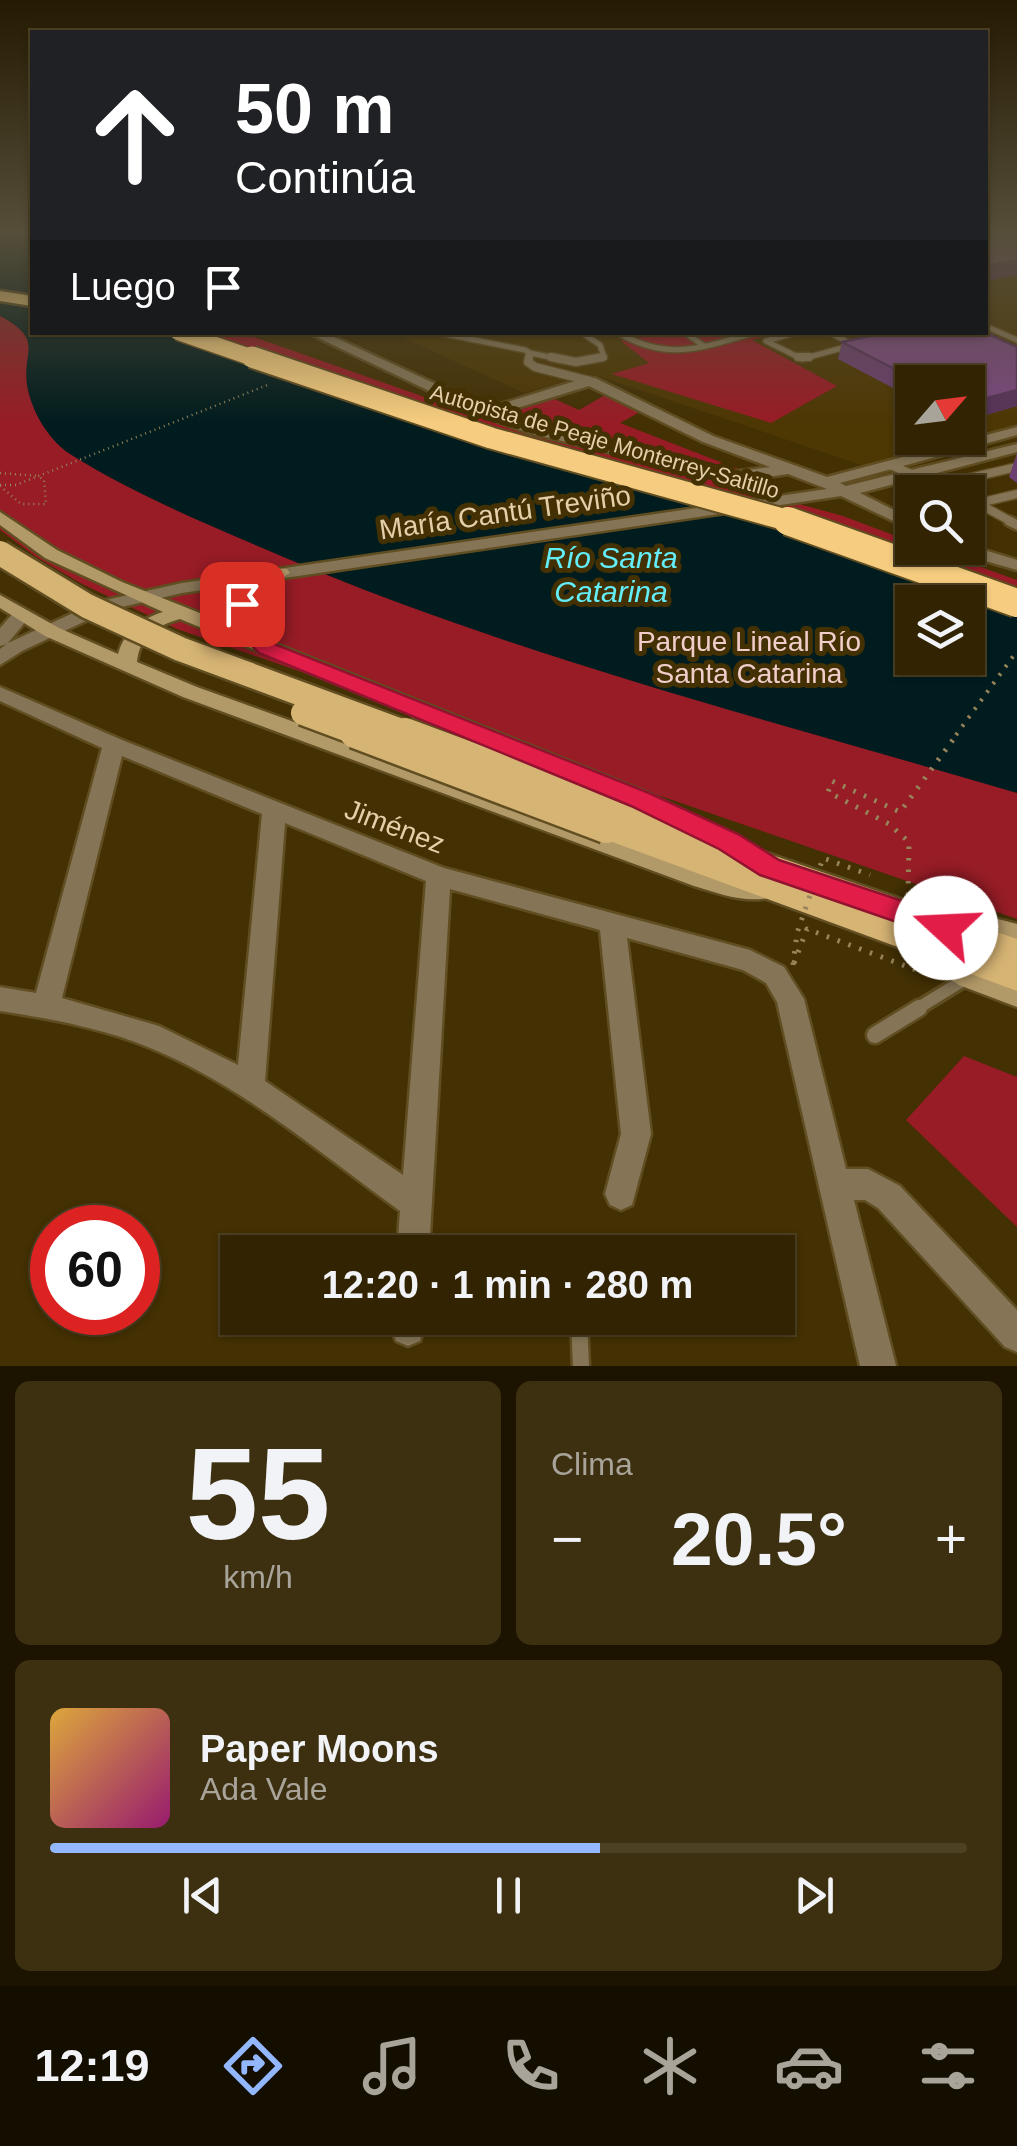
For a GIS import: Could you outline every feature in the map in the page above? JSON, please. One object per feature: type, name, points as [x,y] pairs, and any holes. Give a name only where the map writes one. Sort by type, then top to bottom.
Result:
[{"type":"highway","points":[[0,296],[30,301]]},
{"type":"highway","name":"Autopista de Peaje Monterrey-Saltillo","points":[[187,335],[491,438],[814,528],[1017,603]]},
{"type":"highway","name":"Autopista de Peaje Monterrey-Saltillo","points":[[220,335],[505,431],[800,510],[1017,588]]},
{"type":"main road","points":[[0,552],[87,606],[180,649],[609,819]]},
{"type":"main road","points":[[0,573],[70,614],[168,661],[771,878],[919,957],[1017,977]]},
{"type":"main road","points":[[771,878],[873,889],[1017,953]]},
{"type":"street","name":"María Cantú Treviño","points":[[318,335],[487,413],[534,430],[742,478],[825,482],[1017,431]]},
{"type":"street","points":[[487,413],[590,381],[788,481]]},
{"type":"street","name":"María Cantú Treviño","points":[[919,475],[1017,448]]},
{"type":"street","name":"María Cantú Treviño","points":[[282,569],[788,481],[843,490],[895,480]]},
{"type":"street","name":"María Cantú Treviño","points":[[282,569],[788,481]]},
{"type":"street","points":[[825,482],[895,516]]},
{"type":"street","points":[[0,517],[22,536],[116,586],[640,799],[728,842],[771,878],[744,890],[703,879],[127,666],[52,632],[1,601]]},
{"type":"street","points":[[0,536],[22,536]]},
{"type":"street","points":[[985,555],[1017,565]]},
{"type":"street","points":[[116,586],[282,569]]},
{"type":"street","points":[[0,659],[15,647],[104,606],[282,569]]},
{"type":"street","points":[[266,648],[244,627],[241,612],[252,589],[282,569]]},
{"type":"street","points":[[104,606],[116,586]]},
{"type":"street","points":[[127,666],[129,642],[136,632],[181,613]]},
{"type":"street","points":[[0,640],[23,614]]},
{"type":"street","name":"Jiménez","points":[[0,692],[114,745],[439,876],[786,972]]},
{"type":"street","points":[[46,1007],[114,745]]},
{"type":"street","points":[[250,1088],[274,811]]},
{"type":"street","points":[[413,1235],[439,876]]},
{"type":"street","points":[[873,889],[908,905],[1017,934]]},
{"type":"street","points":[[612,921],[636,1134],[621,1194]]},
{"type":"street","points":[[919,957],[941,962],[968,977],[1017,995]]},
{"type":"street","points":[[786,972],[832,1184],[878,1366]]},
{"type":"street","points":[[0,999],[46,1007],[148,1035],[250,1088],[414,1202]]},
{"type":"street","points":[[832,1184],[868,1185],[889,1198],[1017,1335]]},
{"type":"lane","points":[[988,331],[1017,343]]},
{"type":"lane","points":[[988,332],[1008,344],[1017,343]]},
{"type":"lane","points":[[449,335],[576,362],[604,357],[600,345],[585,335]]},
{"type":"lane","points":[[621,335],[637,347],[655,353],[746,335]]},
{"type":"lane","points":[[688,335],[704,346]]},
{"type":"lane","points":[[787,335],[766,341],[802,359],[853,345],[836,335]]},
{"type":"lane","points":[[530,353],[528,362],[535,367],[590,381]]},
{"type":"lane","points":[[890,465],[913,475]]},
{"type":"lane","points":[[982,475],[1017,467]]},
{"type":"lane","points":[[985,501],[1017,494]]},
{"type":"lane","points":[[985,507],[1017,525]]},
{"type":"lane","points":[[875,1034],[968,977]]},
{"type":"lane","points":[[579,1335],[580,1366]]},
{"type":"path","points":[[0,486],[38,476],[285,378]]},
{"type":"path","points":[[0,473],[38,476],[44,480],[46,504],[21,504],[0,486]]},
{"type":"path","points":[[908,905],[909,842],[889,824],[828,792],[832,782],[900,812],[1017,650]]},
{"type":"path","points":[[786,972],[823,858],[873,889]]},
{"type":"path","points":[[786,972],[807,929],[919,957]]},
{"type":"shaded area","points":[[988,296],[1017,296],[1017,437],[985,446],[985,365],[895,365],[895,455],[954,455],[888,474],[592,374],[524,393],[397,335],[988,335]]},
{"type":"green space","name":"Parque Lineal Río Santa Catarina","points":[[0,296],[30,296],[30,335],[249,335],[484,418],[843,516],[895,536],[895,565],[975,565],[1017,580],[1017,919],[177,629],[82,584],[0,530]]},
{"type":"green space","points":[[652,335],[768,335],[752,340],[837,386],[771,423],[612,374],[649,363],[621,341]]},
{"type":"green space","points":[[605,395],[640,412],[620,423],[741,470],[501,412],[548,396],[579,410]]},
{"type":"green space","points":[[964,1056],[1017,1077],[1017,1227],[906,1120]]},
{"type":"water","name":"Río Santa Catarina","points":[[0,296],[30,296],[30,335],[192,335],[710,506],[930,585],[895,585],[895,675],[985,675],[985,605],[1017,616],[1017,793],[553,656],[371,592],[174,509],[95,469],[55,441],[29,395],[28,346],[22,332],[0,316]]},
{"type":"building","points":[[988,334],[1017,347],[1017,390],[985,398],[985,365],[895,365],[895,369],[842,342],[875,335]]},
{"type":"route","points":[[242,604],[244,627],[266,648],[640,799],[728,842],[770,868],[946,928]]}]
